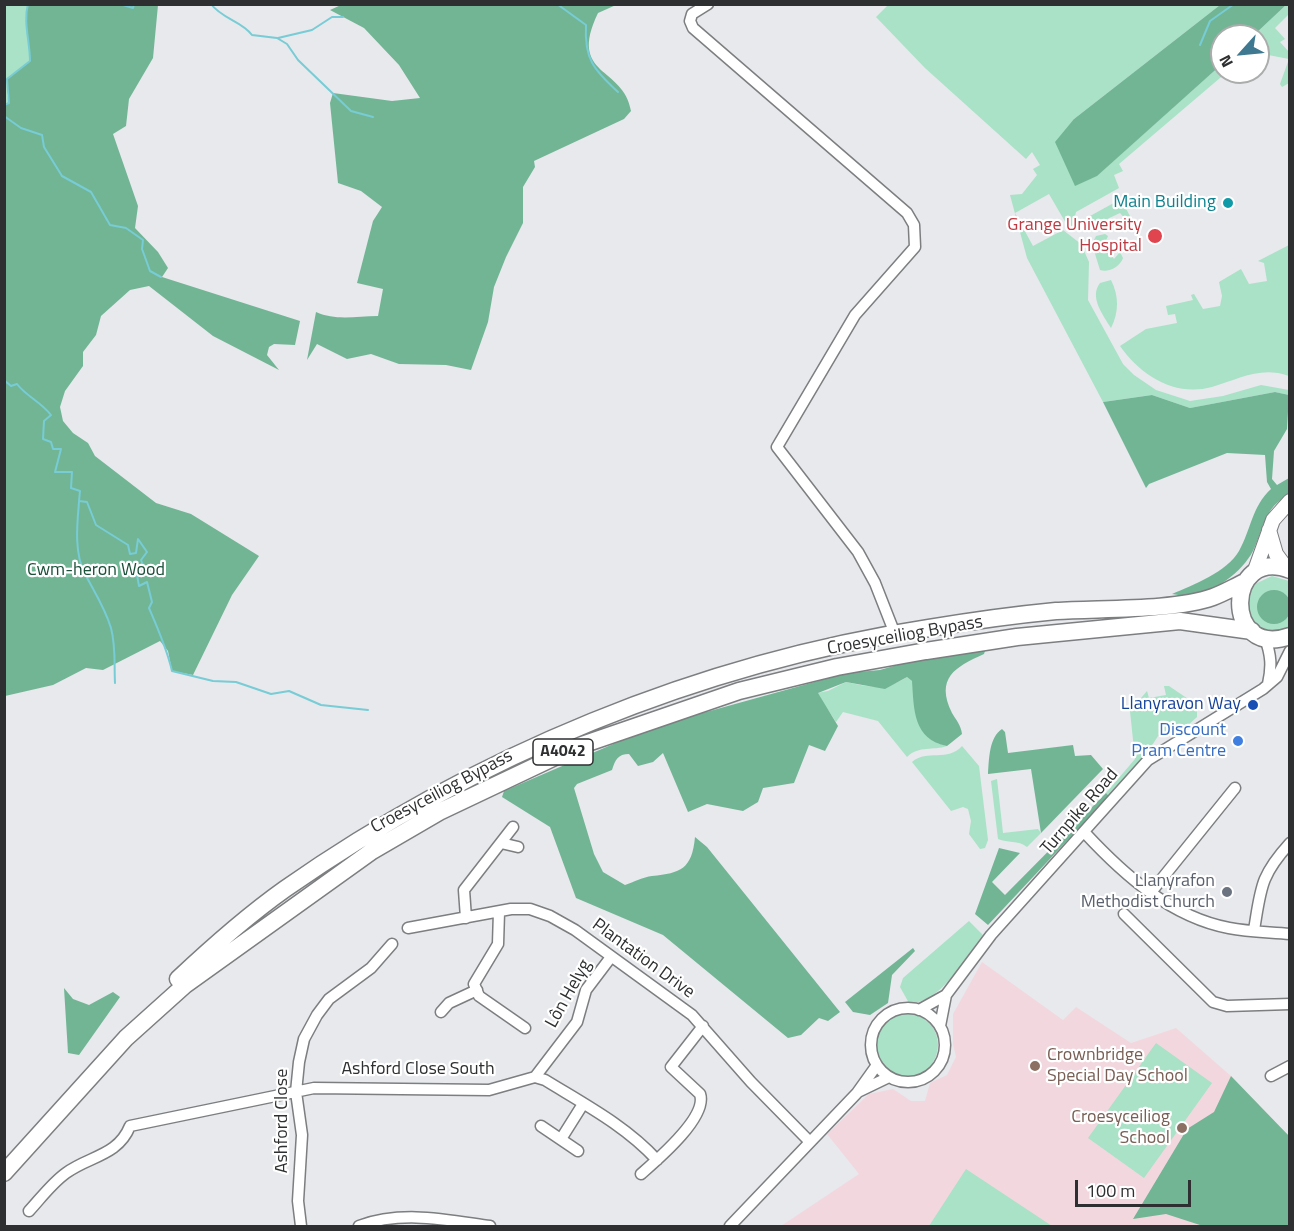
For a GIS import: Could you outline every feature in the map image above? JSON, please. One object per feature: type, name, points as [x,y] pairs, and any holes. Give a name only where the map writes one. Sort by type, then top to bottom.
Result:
[{"type":"highway","name":"Croesyceiliog Bypass","points":[[4,1158],[55,1098],[122,1029],[228,934],[283,890],[402,815],[463,782],[594,721],[660,695],[793,656],[895,634],[1053,612],[1199,601],[1264,568],[1288,569]]},
{"type":"highway","points":[[1250,577],[1238,602],[1240,613],[1258,634]]},
{"type":"highway","name":"Croesyceiliog Bypass","points":[[4,1173],[126,1038],[185,985],[372,851],[439,812],[576,747],[739,691],[837,667],[926,651],[1017,637],[1179,621],[1281,639],[1290,636]]},
{"type":"main road","points":[[1250,577],[1279,510],[1290,501]]},
{"type":"main road","points":[[1269,530],[1276,555],[1288,569]]},
{"type":"street","points":[[708,4],[692,14],[690,21],[693,28],[907,213],[914,225],[915,247],[855,315],[777,447],[858,552],[875,583],[895,634]]},
{"type":"street","points":[[1258,634],[1270,652],[1272,666],[1268,684]]},
{"type":"street","name":"Turnpike Road","points":[[878,1065],[872,1049],[877,1025],[888,1014],[898,1010],[919,1010],[946,995],[991,935],[1156,753],[1248,699],[1268,684],[1277,677],[1290,651]]},
{"type":"street","points":[[1152,891],[1235,788]]},
{"type":"street","points":[[466,918],[464,890],[513,827]]},
{"type":"street","points":[[1084,832],[1126,873],[1166,904],[1191,917],[1231,929],[1290,934]]},
{"type":"street","points":[[501,843],[518,847]]},
{"type":"street","points":[[1254,930],[1262,884],[1269,866],[1290,843]]},
{"type":"street","name":"Plantation Drive","points":[[408,928],[499,912],[530,909],[550,916],[575,930],[680,1006],[703,1026],[751,1083],[810,1142]]},
{"type":"street","points":[[499,912],[498,944],[474,984],[479,996],[525,1028]]},
{"type":"street","points":[[1124,914],[1213,1002],[1227,1006],[1290,1004]]},
{"type":"street","name":"Ashford Close","points":[[301,1227],[298,1201],[302,1135],[296,1092],[298,1062],[304,1039],[316,1015],[329,999],[371,968],[392,944]]},
{"type":"street","name":"Lôn Helyg","points":[[536,1077],[577,1022],[586,990],[611,957]]},
{"type":"street","points":[[441,1012],[449,1004],[477,990]]},
{"type":"street","name":"Turnpike Road","points":[[889,1077],[905,1082],[915,1081],[936,1070],[944,1052],[940,1026],[946,995]]},
{"type":"street","points":[[919,1010],[940,1026]]},
{"type":"street","points":[[641,1174],[683,1132],[700,1104],[700,1094],[671,1067],[703,1026]]},
{"type":"street","points":[[735,1224],[857,1093],[878,1065],[889,1077],[857,1093]]},
{"type":"street","points":[[1271,1076],[1290,1066]]},
{"type":"street","points":[[536,1077],[545,1080],[637,1139],[657,1160]]},
{"type":"street","name":"Ashford Close South","points":[[29,1211],[66,1173],[108,1153],[118,1144],[130,1126],[327,1087],[489,1090],[536,1077]]},
{"type":"street","points":[[561,1139],[583,1104]]},
{"type":"street","points":[[541,1126],[579,1151]]},
{"type":"street","points":[[359,1227],[388,1219],[410,1217],[490,1227]]},
{"type":"shaded area","name":"Croesyceiliog School","points":[[982,962],[1063,1020],[1076,1007],[1131,1043],[1176,1028],[1231,1076],[1289,1136],[1289,1226],[781,1226],[859,1174],[827,1134],[869,1094],[893,1089],[911,1101],[925,1101],[930,1083],[947,1075],[956,1057],[953,1044],[953,1014]]},
{"type":"green space","name":"Cwm-heron Wood","points":[[28,4],[158,5],[153,58],[129,99],[126,126],[113,134],[138,206],[135,228],[158,252],[168,268],[162,277],[300,321],[295,345],[274,344],[269,347],[267,355],[279,370],[213,336],[149,286],[130,290],[101,316],[96,335],[83,352],[83,366],[65,391],[60,407],[63,421],[73,433],[88,443],[95,456],[156,503],[191,514],[259,556],[232,595],[193,675],[172,671],[168,651],[160,641],[103,670],[86,668],[53,685],[5,696],[4,105],[9,102],[7,79],[30,61],[26,25]]},
{"type":"green space","points":[[889,4],[1220,5],[1074,119],[1075,185],[1096,176],[1210,75],[1210,84],[1213,84],[1119,164],[1123,171],[1114,175],[1119,188],[1076,212],[1073,226],[1067,225],[1049,194],[1015,213],[1033,246],[1063,230],[1081,244],[1089,262],[1088,300],[1123,364],[1134,375],[1156,390],[1190,401],[1223,396],[1261,385],[1289,390],[1289,395],[1275,392],[1190,408],[1152,395],[1103,402],[1027,258],[1010,195],[1022,194],[1037,175],[1033,169],[1040,165],[1032,152],[1026,159],[925,68],[876,17]]},
{"type":"green space","points":[[5,5],[28,5],[27,19],[32,48],[30,62],[7,94],[9,103],[5,105]]},
{"type":"green space","points":[[341,5],[616,5],[598,13],[590,34],[589,49],[600,69],[619,86],[626,96],[631,111],[624,119],[534,161],[535,167],[523,187],[523,223],[494,287],[488,322],[471,370],[446,365],[399,364],[371,354],[347,359],[317,344],[307,360],[316,312],[339,317],[378,316],[383,289],[357,283],[373,221],[382,207],[361,191],[338,183],[330,103],[333,93],[392,101],[420,98],[399,65],[364,28],[330,10]]},
{"type":"green space","points":[[1220,5],[1286,5],[1266,24],[1210,24],[1210,75],[1097,176],[1075,186],[1055,142],[1074,119]]},
{"type":"green space","points":[[1286,5],[1289,5],[1289,14],[1275,28],[1285,39],[1280,42],[1289,52],[1289,59],[1270,55],[1270,24],[1266,24]]},
{"type":"green space","points":[[1289,59],[1289,83],[1282,87],[1280,84]]},
{"type":"green space","points":[[1121,199],[1132,220],[1128,222],[1120,213],[1088,228],[1086,222],[1090,216]]},
{"type":"green space","points":[[1105,234],[1108,236],[1104,245],[1114,259],[1120,252],[1123,258],[1117,267],[1103,271],[1100,270],[1092,244],[1096,236]]},
{"type":"green space","points":[[1289,245],[1289,376],[1269,372],[1259,373],[1212,387],[1185,389],[1160,382],[1149,375],[1128,357],[1120,346],[1146,329],[1177,323],[1175,314],[1168,315],[1166,306],[1193,300],[1191,295],[1194,294],[1203,309],[1220,306],[1222,296],[1219,282],[1241,269],[1249,284],[1267,281],[1264,263],[1258,261]]},
{"type":"green space","points":[[1111,280],[1116,292],[1117,304],[1116,316],[1111,328],[1098,306],[1096,294],[1100,283]]},
{"type":"green space","points":[[1275,392],[1289,395],[1287,429],[1274,451],[1272,479],[1277,485],[1289,478],[1289,495],[1274,506],[1253,551],[1235,574],[1218,586],[1199,594],[1190,596],[1172,594],[1199,582],[1234,559],[1260,503],[1271,489],[1267,482],[1265,455],[1227,453],[1149,484],[1146,488],[1103,402],[1152,395],[1190,408]]},
{"type":"green space","points":[[1272,576],[1289,581],[1289,629],[1275,634],[1256,628],[1245,603],[1253,585]]},
{"type":"green space","points":[[1274,590],[1286,595],[1291,607],[1286,619],[1274,624],[1262,619],[1257,607],[1262,595]]},
{"type":"green space","points":[[985,651],[984,654],[957,669],[947,682],[947,701],[962,734],[947,746],[927,737],[922,730],[915,712],[912,681],[907,677],[885,689],[846,682],[818,693],[838,726],[825,751],[809,745],[794,783],[763,788],[758,802],[743,811],[707,804],[688,812],[663,753],[653,762],[638,766],[629,754],[622,755],[612,770],[577,784],[574,788],[594,854],[603,872],[625,885],[645,877],[678,871],[688,863],[695,837],[707,847],[840,1012],[828,1021],[819,1018],[801,1035],[788,1038],[663,935],[576,898],[550,827],[502,797],[504,791],[639,733],[699,714],[847,673],[880,670],[911,661]]},
{"type":"green space","points":[[907,677],[912,681],[937,743],[947,746],[916,751],[907,757],[878,721],[843,712],[836,722],[817,693],[828,691],[846,682],[884,686]]},
{"type":"green space","points":[[1164,686],[1169,686],[1197,705],[1197,717],[1187,726],[1158,736],[1146,755],[1109,796],[1106,793],[1135,759],[1130,711],[1147,691],[1149,698],[1166,695]]},
{"type":"green space","points":[[1002,729],[1005,732],[1008,753],[1073,745],[1075,756],[1091,755],[1103,769],[1041,833],[1031,769],[988,774],[992,743],[994,737]]},
{"type":"green space","points":[[962,746],[979,766],[988,840],[985,848],[980,849],[969,834],[971,821],[968,809],[963,807],[951,811],[912,762],[924,756],[944,755]]},
{"type":"green space","points":[[997,779],[1003,833],[1038,829],[1041,833],[1027,847],[1020,843],[998,839],[991,781]]},
{"type":"green space","points":[[1106,793],[1109,796],[988,925],[975,914],[999,848],[1020,853],[992,882],[1005,895]]},
{"type":"green space","points":[[969,921],[983,935],[942,988],[920,1002],[909,1003],[900,987],[903,978]]},
{"type":"green space","points":[[913,948],[915,951],[892,975],[888,1003],[870,1015],[853,1012],[845,1002]]},
{"type":"green space","points":[[64,988],[73,999],[89,1005],[113,992],[120,997],[79,1055],[68,1053]]},
{"type":"green space","points":[[906,1013],[924,1019],[932,1027],[938,1045],[932,1063],[924,1071],[906,1077],[888,1071],[880,1063],[874,1045],[880,1027],[888,1019]]},
{"type":"green space","points":[[1156,1043],[1212,1083],[1144,1178],[1088,1138]]},
{"type":"green space","points":[[1231,1076],[1289,1136],[1289,1226],[1203,1226],[1166,1214],[1133,1219],[1187,1129],[1214,1112]]},
{"type":"green space","points":[[966,1169],[1052,1226],[929,1226]]},
{"type":"waterway","points":[[4,105],[9,103],[7,79],[30,61],[26,25],[28,4]]},
{"type":"waterway","points":[[120,4],[133,8],[134,4]]},
{"type":"waterway","points":[[211,4],[252,35],[277,38],[287,44],[298,60],[351,111],[373,117]]},
{"type":"waterway","points":[[557,4],[586,25],[587,47],[592,63],[618,92]]},
{"type":"waterway","points":[[1200,45],[1210,21],[1234,4]]},
{"type":"waterway","points":[[278,38],[312,30],[332,17],[343,17]]},
{"type":"waterway","points":[[4,116],[21,128],[42,135],[44,147],[62,176],[91,192],[110,225],[126,228],[143,240],[142,249],[150,271],[161,277]]},
{"type":"waterway","points":[[4,334],[4,348]]},
{"type":"waterway","points":[[4,380],[11,386],[17,384],[51,415],[44,421],[43,439],[51,442],[53,449],[61,449],[55,472],[72,472],[71,488],[80,491],[79,501],[87,502],[96,525],[128,545],[130,554],[136,553],[138,539],[147,552],[141,560],[147,575],[137,575],[139,586],[147,582],[152,602],[149,608],[172,671],[213,681],[236,682],[271,694],[289,691],[321,705],[368,710]]},
{"type":"waterway","points":[[79,502],[77,539],[79,557],[111,628],[115,683]]},
{"type":"place","name":"Main Building","points":[[1228,203]]},
{"type":"place","name":"Grange University Hospital","points":[[1155,236]]},
{"type":"place","name":"Llanyravon Way","points":[[1253,705]]},
{"type":"place","name":"Discount Pram Centre","points":[[1238,741]]},
{"type":"place","name":"Llanyrafon Methodist Church","points":[[1227,892]]},
{"type":"place","name":"Crownbridge Special Day School","points":[[1035,1066]]},
{"type":"place","name":"Croesyceiliog School","points":[[1182,1128]]}]
